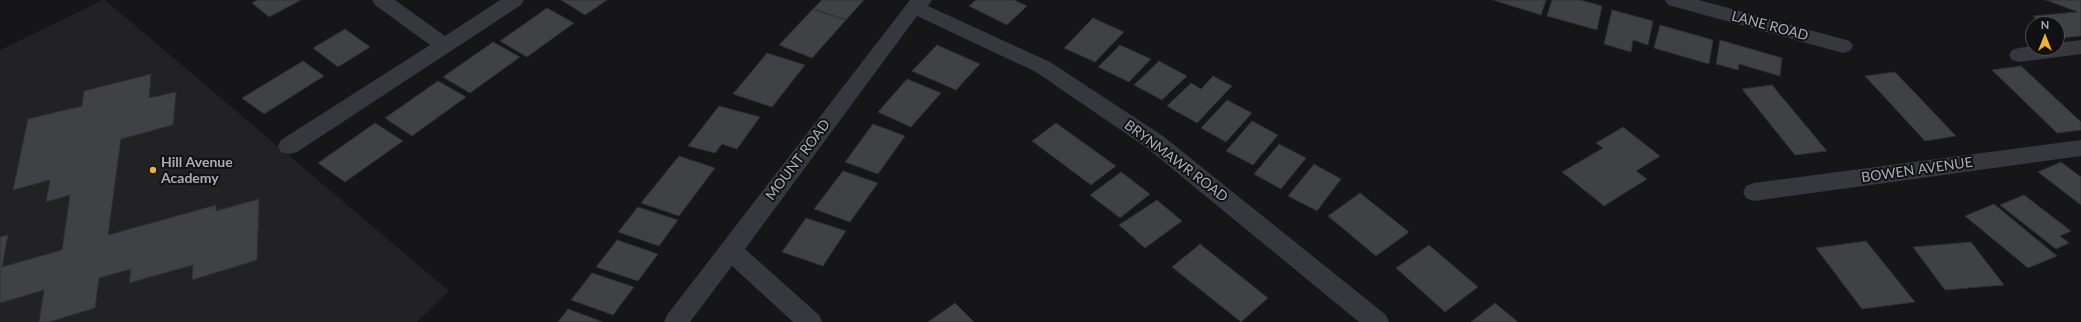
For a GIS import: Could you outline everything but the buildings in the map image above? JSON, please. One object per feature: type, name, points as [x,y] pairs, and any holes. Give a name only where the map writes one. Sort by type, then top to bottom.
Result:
[{"type":"street","points":[[382,0],[444,45]]},
{"type":"street","points":[[288,146],[514,0]]},
{"type":"street","name":"LANE ROAD","points":[[1675,0],[1843,46]]},
{"type":"street","name":"MOUNT ROAD","points":[[676,322],[918,3]]},
{"type":"street","name":"BRYNMAWR ROAD","points":[[918,3],[1043,67],[1155,142],[1377,322]]},
{"type":"street","points":[[2019,55],[2081,48]]},
{"type":"street","name":"BOWEN AVENUE","points":[[1754,192],[2081,148]]},
{"type":"street","points":[[731,251],[810,322]]},
{"type":"shaded area","name":"Hill Avenue Academy","points":[[105,0],[449,291],[417,322],[0,322],[0,50]]},
{"type":"place","name":"Hill Avenue Academy","points":[[153,170]]}]
